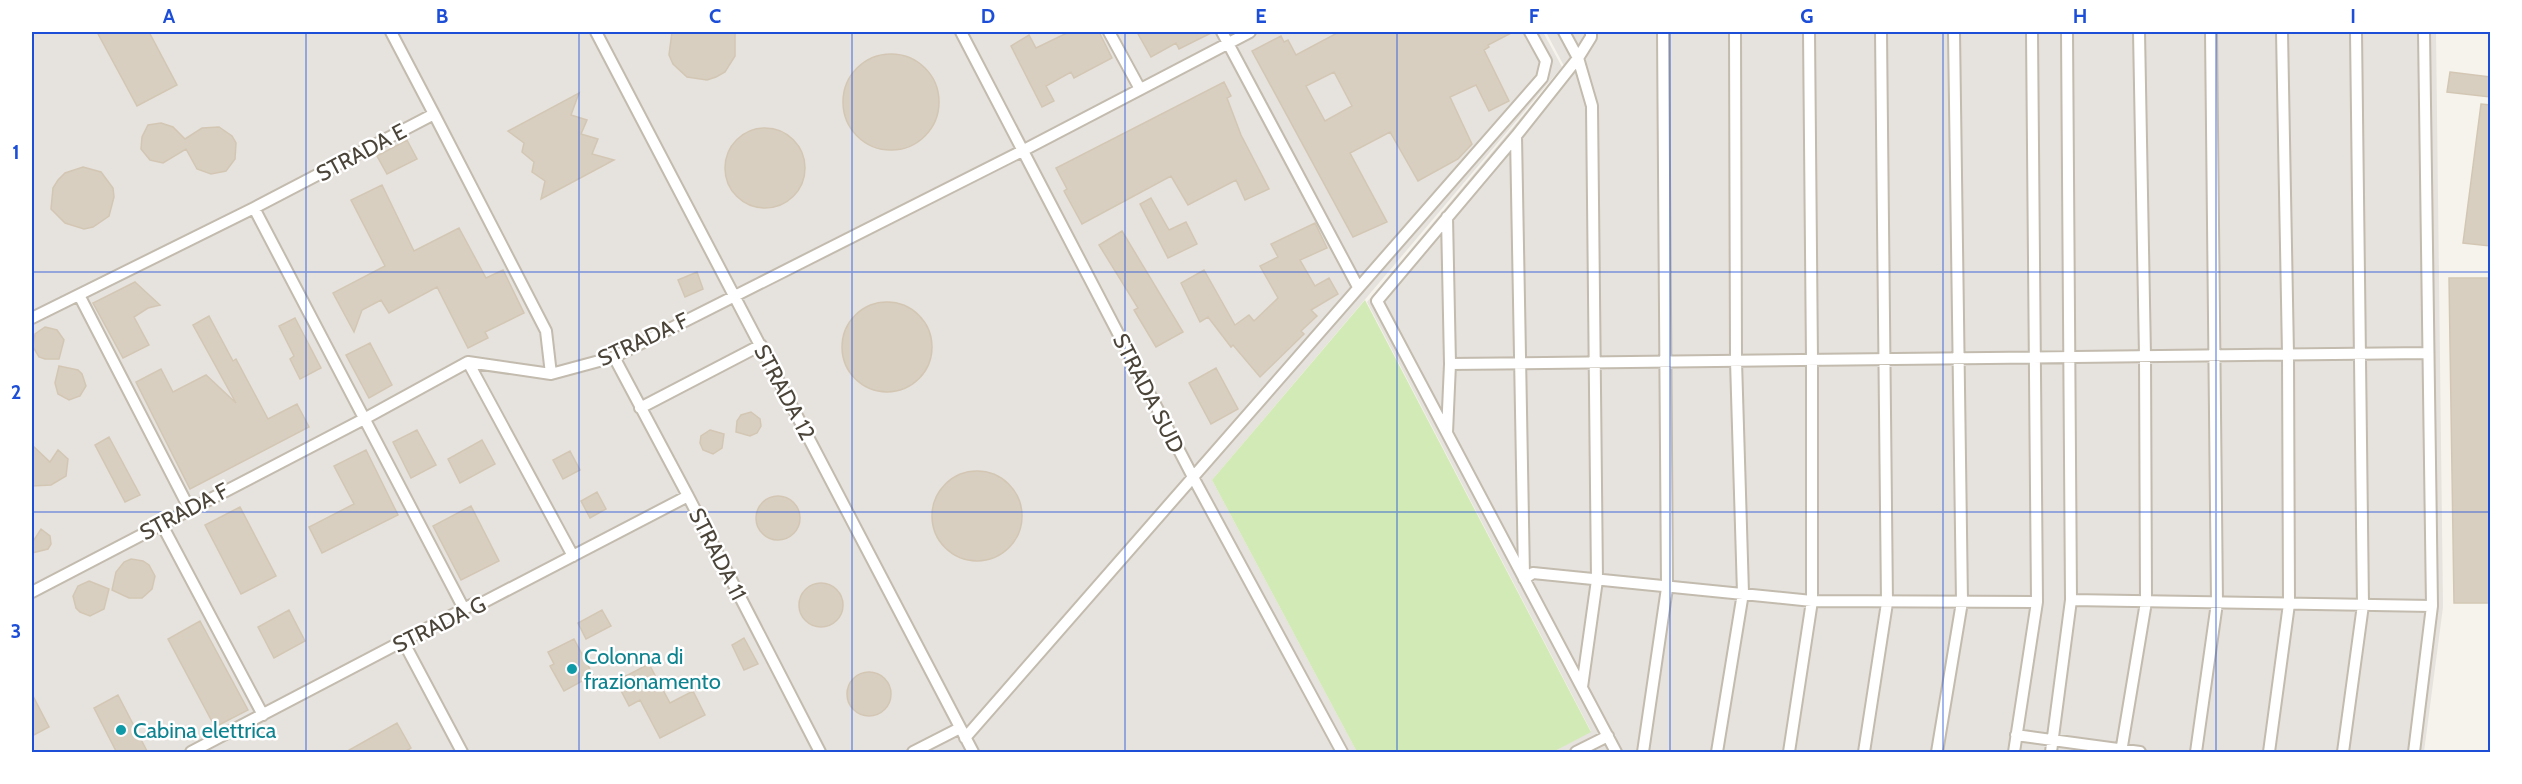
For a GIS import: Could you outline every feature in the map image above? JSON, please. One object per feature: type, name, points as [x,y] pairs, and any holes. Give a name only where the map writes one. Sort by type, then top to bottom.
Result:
[{"type":"lane","points":[[391,32],[434,114]]},
{"type":"lane","name":"STRADA 12","points":[[596,32],[973,753]]},
{"type":"lane","name":"STRADA SUD","points":[[961,32],[1194,479],[1342,753]]},
{"type":"lane","points":[[1109,32],[1140,90]]},
{"type":"lane","points":[[1222,32],[1358,287]]},
{"type":"lane","name":"STRADA F","points":[[32,592],[189,508],[364,419],[468,362],[551,374],[614,357],[1024,150],[1250,32]]},
{"type":"lane","points":[[965,738],[1194,479],[1358,287],[1542,78],[1546,61],[1530,32]]},
{"type":"lane","points":[[1564,32],[1578,58],[1592,106],[1597,580],[1582,687]]},
{"type":"lane","points":[[1591,32],[1578,58],[1516,136],[1377,301],[1616,753]]},
{"type":"lane","points":[[1643,753],[1667,588],[1663,32]]},
{"type":"lane","points":[[1717,753],[1743,593],[1736,361],[1735,32]]},
{"type":"lane","points":[[1789,753],[1812,601],[1809,32]]},
{"type":"lane","points":[[1864,753],[1887,603],[1881,32]]},
{"type":"lane","points":[[1937,753],[1962,602],[1954,32]]},
{"type":"lane","points":[[2014,753],[2021,735],[2037,602],[2039,357],[2032,32]]},
{"type":"lane","points":[[2050,753],[2048,739],[2071,600],[2066,357],[2067,32]]},
{"type":"lane","points":[[2121,752],[2146,602],[2145,356],[2139,32]]},
{"type":"lane","points":[[2196,753],[2217,603],[2211,32]]},
{"type":"lane","points":[[2269,753],[2289,604],[2288,354],[2282,32]]},
{"type":"lane","points":[[2343,753],[2363,605],[2356,32]]},
{"type":"lane","points":[[2414,753],[2432,606],[2424,32]]},
{"type":"lane","name":"STRADA E","points":[[32,318],[254,208],[434,114],[546,331],[551,374]]},
{"type":"lane","points":[[1516,136],[1524,579]]},
{"type":"lane","points":[[254,208],[464,609]]},
{"type":"lane","points":[[1447,217],[1450,364],[1447,433]]},
{"type":"lane","points":[[78,295],[189,508]]},
{"type":"lane","points":[[640,408],[761,345]]},
{"type":"lane","points":[[1450,364],[2428,353]]},
{"type":"lane","name":"STRADA 11","points":[[614,357],[820,753]]},
{"type":"lane","points":[[468,362],[573,556]]},
{"type":"lane","name":"STRADA G","points":[[191,753],[403,640],[477,602],[484,602],[688,496]]},
{"type":"lane","points":[[161,523],[263,715]]},
{"type":"lane","points":[[1524,579],[1533,573],[1812,601],[2037,602]]},
{"type":"lane","points":[[2071,600],[2432,606]]},
{"type":"lane","points":[[403,640],[462,753]]},
{"type":"lane","points":[[913,753],[960,728]]},
{"type":"lane","points":[[2021,735],[2121,752],[2140,753]]},
{"type":"lane","points":[[1576,753],[1608,736]]},
{"type":"shaded area","points":[[32,32],[1543,32],[1562,67],[1212,480],[1357,752],[32,752]]},
{"type":"shaded area","points":[[1546,32],[2436,32],[2443,607],[2424,752],[1553,752],[1591,731],[1367,302],[1564,66]]},
{"type":"green space","points":[[1365,300],[1591,732],[1553,752],[1357,752],[1212,480]]},
{"type":"building","points":[[97,32],[149,32],[177,85],[137,106]]},
{"type":"building","points":[[672,32],[735,32],[735,56],[725,72],[716,77],[707,80],[687,77],[673,64],[669,55]]},
{"type":"building","points":[[1069,32],[1099,32],[1112,58],[1074,78],[1071,72],[1046,86],[1054,101],[1042,107],[1011,46],[1029,35],[1036,48]]},
{"type":"building","points":[[1137,32],[1213,32],[1179,49],[1176,43],[1151,57]]},
{"type":"building","points":[[1339,32],[1513,32],[1488,45],[1489,47],[1484,50],[1509,101],[1489,111],[1476,85],[1450,97],[1472,144],[1458,159],[1418,181],[1390,132],[1350,153],[1387,222],[1353,237],[1252,51],[1281,36],[1284,42],[1288,40],[1296,55]],"holes":[[[1334,72],[1352,106],[1325,121],[1306,86]]]},
{"type":"building","points":[[882,54],[900,54],[918,62],[931,75],[939,93],[936,121],[918,142],[900,150],[882,150],[864,142],[851,129],[843,111],[843,93],[851,75],[864,62]]},
{"type":"building","points":[[2450,72],[2490,77],[2490,97],[2447,92]]},
{"type":"building","points":[[1224,82],[1231,96],[1227,98],[1241,135],[1269,189],[1245,200],[1236,180],[1188,205],[1171,176],[1082,224],[1064,191],[1067,189],[1056,168]]},
{"type":"building","points":[[579,93],[571,115],[587,120],[581,134],[598,139],[592,154],[614,160],[541,199],[545,181],[532,172],[534,162],[522,152],[524,143],[508,131]]},
{"type":"building","points":[[2481,104],[2490,105],[2490,246],[2463,243]]},
{"type":"building","points":[[161,123],[173,127],[185,139],[202,128],[219,127],[232,136],[236,143],[235,159],[226,171],[211,174],[197,169],[186,149],[163,163],[150,160],[141,149],[142,137],[148,125]]},
{"type":"building","points":[[757,128],[773,128],[794,139],[805,160],[805,176],[794,197],[773,208],[757,208],[743,202],[731,190],[725,176],[725,160],[731,146],[743,134]]},
{"type":"building","points":[[407,140],[417,159],[387,174],[377,156]]},
{"type":"building","points":[[83,167],[101,172],[113,188],[114,197],[109,216],[93,227],[84,229],[65,223],[51,209],[53,188],[58,180],[65,173]]},
{"type":"building","points":[[382,185],[414,251],[459,228],[486,278],[503,270],[524,313],[485,332],[488,338],[468,348],[437,287],[389,313],[381,300],[362,310],[354,332],[333,293],[385,266],[351,200]]},
{"type":"building","points":[[1151,198],[1169,230],[1186,222],[1197,244],[1168,258],[1140,204]]},
{"type":"building","points":[[1315,223],[1327,248],[1300,260],[1315,286],[1329,278],[1338,294],[1311,310],[1317,316],[1301,331],[1304,334],[1260,377],[1233,345],[1231,347],[1208,317],[1200,322],[1181,283],[1204,270],[1235,325],[1249,315],[1254,321],[1278,298],[1260,266],[1278,257],[1271,244]]},
{"type":"building","points":[[1122,231],[1183,332],[1156,347],[1134,310],[1138,308],[1099,245]]},
{"type":"building","points":[[697,272],[703,289],[685,297],[678,280]]},
{"type":"building","points":[[2449,278],[2490,278],[2490,603],[2454,603]]},
{"type":"building","points":[[135,282],[160,305],[148,308],[134,317],[149,345],[123,358],[93,303]]},
{"type":"building","points":[[887,302],[904,306],[919,315],[928,330],[932,347],[928,364],[919,379],[904,388],[887,392],[870,388],[855,379],[846,364],[842,347],[846,330],[855,315],[870,306]]},
{"type":"building","points":[[209,316],[233,361],[236,359],[268,419],[297,404],[309,427],[190,489],[136,382],[161,369],[173,392],[206,375],[236,403],[193,325]]},
{"type":"building","points":[[295,318],[321,368],[300,379],[290,359],[294,356],[279,326]]},
{"type":"building","points":[[45,327],[57,330],[64,340],[59,359],[39,357],[33,347],[35,334]]},
{"type":"building","points":[[370,343],[392,385],[369,398],[346,355]]},
{"type":"building","points":[[59,366],[78,370],[82,374],[86,386],[80,396],[69,400],[58,394],[55,383]]},
{"type":"building","points":[[1216,368],[1238,409],[1211,424],[1189,383]]},
{"type":"building","points":[[751,412],[760,419],[761,426],[757,433],[750,436],[736,432],[737,421],[741,415]]},
{"type":"building","points":[[417,430],[436,465],[411,478],[393,442]]},
{"type":"building","points":[[710,430],[724,434],[722,448],[713,454],[703,450],[700,443],[701,436]]},
{"type":"building","points":[[109,437],[140,495],[125,502],[95,445]]},
{"type":"building","points":[[482,440],[495,464],[460,483],[448,459]]},
{"type":"building","points":[[32,445],[50,462],[58,450],[68,459],[66,476],[51,485],[32,486]]},
{"type":"building","points":[[366,450],[398,515],[322,553],[309,527],[354,504],[334,466]]},
{"type":"building","points":[[570,451],[580,470],[563,479],[553,460]]},
{"type":"building","points":[[977,471],[994,474],[1009,484],[1019,499],[1022,516],[1019,533],[1009,548],[994,558],[977,561],[960,558],[945,548],[935,533],[932,516],[935,499],[945,484],[960,474]]},
{"type":"building","points":[[597,492],[606,509],[590,518],[581,501]]},
{"type":"building","points":[[778,496],[794,502],[800,518],[794,534],[778,540],[762,534],[756,518],[762,502]]},
{"type":"building","points":[[471,506],[499,561],[461,580],[433,526]]},
{"type":"building","points":[[240,507],[276,576],[241,594],[205,525]]},
{"type":"building","points":[[41,529],[50,536],[51,544],[48,549],[32,553],[32,543]]},
{"type":"building","points":[[131,559],[143,561],[149,565],[155,576],[152,589],[142,598],[129,598],[112,590],[116,572],[124,562]]},
{"type":"building","points":[[89,581],[109,589],[104,609],[90,616],[76,608],[73,596],[78,586]]},
{"type":"building","points":[[821,583],[836,590],[843,605],[836,620],[821,627],[806,620],[799,605],[806,590]]},
{"type":"building","points":[[289,610],[305,641],[274,658],[258,627]]},
{"type":"building","points":[[602,610],[611,626],[586,639],[578,623]]},
{"type":"building","points":[[200,621],[248,710],[215,727],[168,639]]},
{"type":"building","points":[[744,638],[758,664],[744,670],[732,645]]},
{"type":"building","points":[[574,639],[593,675],[564,691],[550,666],[554,664],[548,652]]},
{"type":"building","points":[[649,664],[670,703],[693,691],[705,715],[660,738],[640,700],[629,706],[616,681]]},
{"type":"building","points":[[869,672],[884,679],[891,694],[884,709],[869,716],[854,709],[847,694],[854,679]]},
{"type":"building","points":[[32,694],[49,727],[32,736]]},
{"type":"building","name":"Cabina elettrica","points":[[118,695],[148,753],[117,753],[94,708]]},
{"type":"building","points":[[397,723],[411,748],[403,753],[344,753]]},
{"type":"place","name":"Colonna di frazionamento","points":[[572,669]]},
{"type":"place","name":"Cabina elettrica","points":[[121,730]]}]
